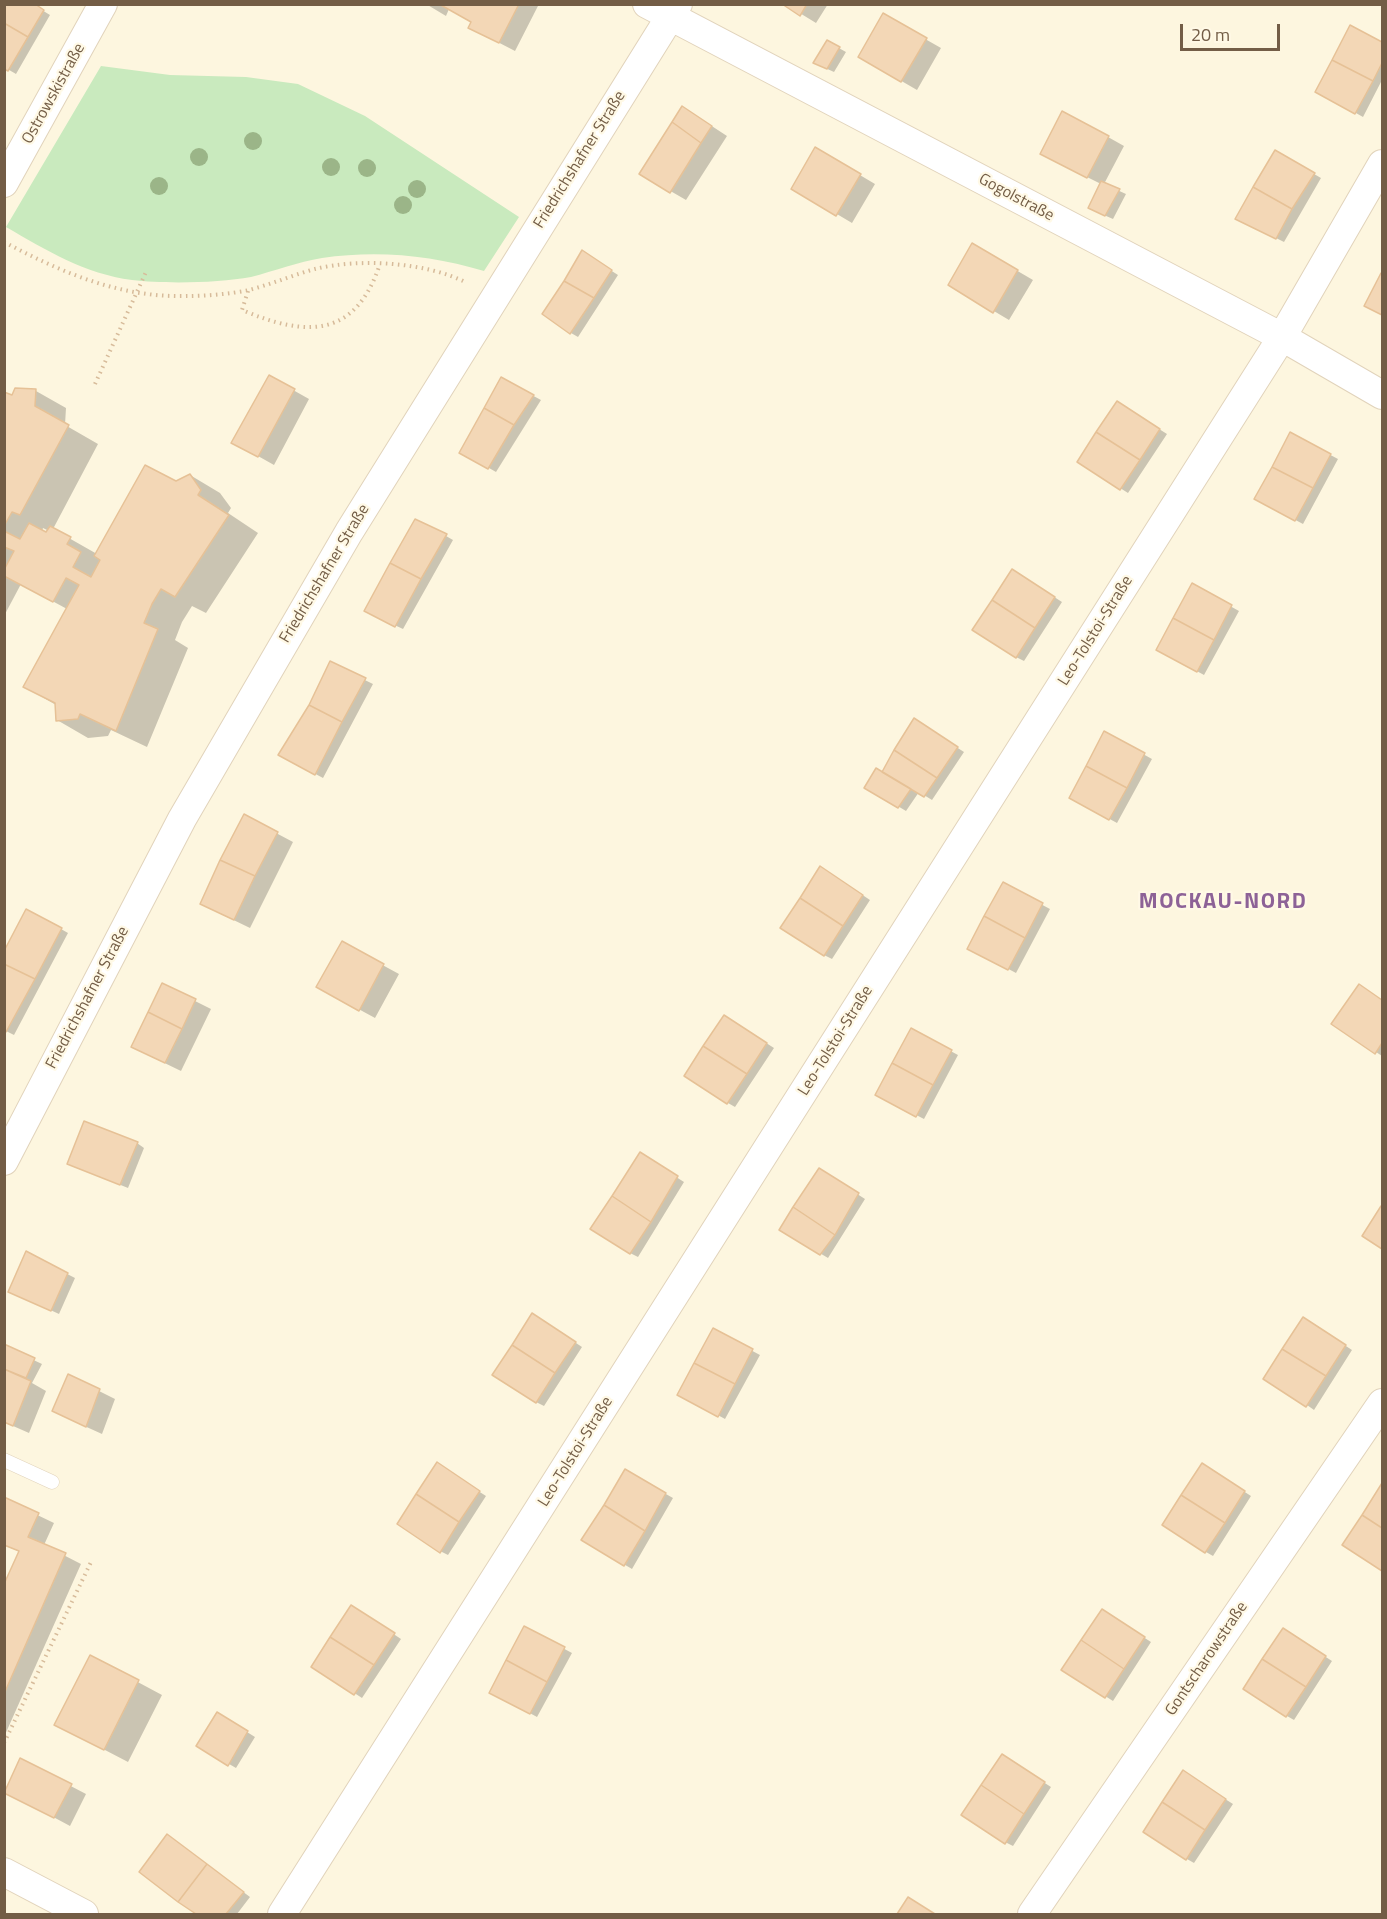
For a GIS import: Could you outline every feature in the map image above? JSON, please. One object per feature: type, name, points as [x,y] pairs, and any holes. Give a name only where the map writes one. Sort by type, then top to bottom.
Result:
[{"type":"street","name":"Ostrowskistraße","points":[[4,183],[104,4]]},
{"type":"street","name":"Friedrichshafner Straße","points":[[4,1161],[12,1126],[182,819],[349,532],[494,298],[665,8]]},
{"type":"street","name":"Gogolstraße","points":[[665,8],[1282,337],[1383,395]]},
{"type":"street","name":"Leo-Tolstoi-Straße","points":[[282,1914],[1282,337],[1383,164]]},
{"type":"street","name":"Gontscharowstraße","points":[[1032,1914],[1383,1403]]},
{"type":"street","points":[[4,1872],[84,1914]]},
{"type":"lane","points":[[4,1460],[52,1482]]},
{"type":"path","points":[[4,242],[50,266],[104,287],[137,293],[185,296],[248,290],[317,269],[380,264],[411,266],[448,273],[494,298]]},
{"type":"path","points":[[248,290],[242,310],[272,323],[307,329],[331,323],[353,312],[372,289],[380,264]]},
{"type":"path","points":[[95,384],[146,272]]},
{"type":"path","points":[[4,1743],[92,1560]]},
{"type":"green space","points":[[101,66],[170,75],[246,77],[298,84],[365,116],[519,217],[484,271],[444,261],[383,254],[322,258],[251,277],[208,282],[132,280],[82,267],[6,227]]},
{"type":"building","points":[[4,4],[35,4],[44,10],[28,37],[4,23]]},
{"type":"building","points":[[439,4],[519,4],[499,43],[468,28],[471,22]]},
{"type":"building","points":[[782,4],[807,4],[800,16]]},
{"type":"building","points":[[883,13],[927,38],[901,82],[858,57]]},
{"type":"building","points":[[4,23],[28,37],[8,71],[4,69]]},
{"type":"building","points":[[1350,25],[1382,42],[1382,63],[1373,81],[1332,60]]},
{"type":"building","points":[[827,40],[840,47],[827,69],[813,63]]},
{"type":"building","points":[[1332,60],[1373,81],[1355,114],[1315,92]]},
{"type":"building","points":[[682,106],[712,126],[701,143],[672,122]]},
{"type":"building","points":[[1062,111],[1109,136],[1087,178],[1040,154]]},
{"type":"building","points":[[672,122],[701,143],[670,193],[639,174]]},
{"type":"building","points":[[815,147],[861,174],[836,216],[791,189]]},
{"type":"building","points":[[1275,150],[1315,173],[1292,209],[1253,187]]},
{"type":"building","points":[[1101,181],[1120,189],[1105,216],[1088,208]]},
{"type":"building","points":[[1253,187],[1292,209],[1276,239],[1235,219]]},
{"type":"building","points":[[972,243],[1018,270],[993,313],[948,285]]},
{"type":"building","points":[[582,250],[612,270],[594,298],[564,281]]},
{"type":"building","points":[[1382,274],[1382,315],[1364,306]]},
{"type":"building","points":[[564,281],[594,298],[570,334],[542,314]]},
{"type":"building","points":[[269,375],[295,389],[258,457],[231,443]]},
{"type":"building","points":[[501,377],[534,395],[514,425],[484,408]]},
{"type":"building","points":[[15,388],[36,389],[35,406],[69,425],[20,515],[12,512],[4,526],[4,392],[12,395]]},
{"type":"building","points":[[1117,401],[1160,429],[1140,460],[1096,432]]},
{"type":"building","points":[[484,408],[514,425],[488,469],[459,453]]},
{"type":"building","points":[[1096,432],[1140,460],[1120,490],[1077,462]]},
{"type":"building","points":[[1290,432],[1331,454],[1313,488],[1272,467]]},
{"type":"building","points":[[145,465],[176,481],[190,474],[201,490],[198,495],[229,515],[175,597],[161,589],[152,604],[144,623],[158,629],[116,731],[80,714],[78,719],[56,721],[55,703],[23,687],[79,585],[66,578],[53,602],[4,576],[4,570],[14,551],[4,547],[4,531],[20,539],[29,523],[46,532],[50,526],[71,537],[67,544],[81,552],[73,567],[91,577],[100,560],[94,556]]},
{"type":"building","points":[[1272,467],[1313,488],[1295,521],[1254,499]]},
{"type":"building","points":[[415,519],[447,534],[421,579],[390,563]]},
{"type":"building","points":[[390,563],[421,579],[395,627],[364,611]]},
{"type":"building","points":[[1012,569],[1055,597],[1035,628],[992,600]]},
{"type":"building","points":[[1192,583],[1232,605],[1214,640],[1173,618]]},
{"type":"building","points":[[992,600],[1035,628],[1016,658],[972,630]]},
{"type":"building","points":[[1173,618],[1214,640],[1197,672],[1156,650]]},
{"type":"building","points":[[330,661],[366,678],[342,722],[309,705]]},
{"type":"building","points":[[309,705],[342,722],[315,775],[278,755]]},
{"type":"building","points":[[914,718],[958,747],[937,778],[894,750]]},
{"type":"building","points":[[1104,731],[1145,753],[1127,788],[1086,766]]},
{"type":"building","points":[[894,750],[937,778],[924,797],[882,772]]},
{"type":"building","points":[[1086,766],[1127,788],[1109,820],[1069,798]]},
{"type":"building","points":[[876,768],[911,789],[898,808],[864,788]]},
{"type":"building","points":[[244,814],[278,832],[255,876],[220,860]]},
{"type":"building","points":[[220,860],[255,876],[234,920],[200,904]]},
{"type":"building","points":[[820,866],[863,895],[843,926],[800,898]]},
{"type":"building","points":[[1003,882],[1043,903],[1025,938],[984,916]]},
{"type":"building","points":[[800,898],[843,926],[824,956],[780,928]]},
{"type":"building","points":[[26,909],[62,928],[35,979],[4,964],[4,951]]},
{"type":"building","points":[[984,916],[1025,938],[1008,970],[967,949]]},
{"type":"building","points":[[342,941],[384,964],[359,1011],[316,987]]},
{"type":"building","points":[[4,964],[35,979],[6,1032],[4,1031]]},
{"type":"building","points":[[162,983],[196,999],[182,1029],[148,1012]]},
{"type":"building","points":[[1359,984],[1382,1000],[1382,1043],[1375,1054],[1331,1024]]},
{"type":"building","points":[[148,1012],[182,1029],[165,1063],[131,1047]]},
{"type":"building","points":[[724,1015],[767,1043],[747,1074],[703,1046]]},
{"type":"building","points":[[911,1028],[952,1050],[933,1085],[892,1063]]},
{"type":"building","points":[[703,1046],[747,1074],[727,1104],[684,1076]]},
{"type":"building","points":[[892,1063],[933,1085],[916,1117],[875,1095]]},
{"type":"building","points":[[84,1121],[138,1142],[120,1185],[67,1164]]},
{"type":"building","points":[[640,1152],[678,1176],[651,1222],[612,1196]]},
{"type":"building","points":[[819,1168],[859,1193],[835,1235],[793,1207]]},
{"type":"building","points":[[612,1196],[651,1222],[630,1254],[590,1229]]},
{"type":"building","points":[[793,1207],[835,1235],[820,1255],[779,1230]]},
{"type":"building","points":[[1382,1207],[1382,1249],[1362,1236]]},
{"type":"building","points":[[26,1251],[68,1273],[51,1311],[8,1292]]},
{"type":"building","points":[[532,1313],[576,1342],[555,1373],[512,1345]]},
{"type":"building","points":[[1303,1317],[1346,1345],[1326,1376],[1282,1349]]},
{"type":"building","points":[[713,1328],[753,1349],[735,1384],[694,1363]]},
{"type":"building","points":[[4,1344],[35,1358],[26,1378],[4,1369]]},
{"type":"building","points":[[512,1345],[555,1373],[536,1403],[492,1375]]},
{"type":"building","points":[[1282,1349],[1326,1376],[1306,1407],[1263,1379]]},
{"type":"building","points":[[694,1363],[735,1384],[718,1417],[677,1395]]},
{"type":"building","points":[[4,1369],[31,1381],[13,1426],[4,1422]]},
{"type":"building","points":[[68,1374],[100,1389],[86,1427],[52,1411]]},
{"type":"building","points":[[437,1462],[480,1491],[459,1522],[416,1494]]},
{"type":"building","points":[[1202,1463],[1245,1491],[1225,1523],[1181,1495]]},
{"type":"building","points":[[625,1469],[666,1493],[645,1531],[604,1505]]},
{"type":"building","points":[[1382,1483],[1382,1528],[1362,1515]]},
{"type":"building","points":[[416,1494],[459,1522],[440,1553],[397,1524]]},
{"type":"building","points":[[1181,1495],[1225,1523],[1205,1553],[1162,1525]]},
{"type":"building","points":[[4,1497],[39,1513],[28,1537],[66,1553],[4,1694],[4,1584],[19,1551],[4,1545]]},
{"type":"building","points":[[604,1505],[645,1531],[624,1566],[581,1540]]},
{"type":"building","points":[[1362,1515],[1382,1528],[1382,1571],[1342,1545]]},
{"type":"building","points":[[351,1605],[395,1633],[374,1665],[330,1637]]},
{"type":"building","points":[[1102,1609],[1145,1637],[1124,1669],[1081,1640]]},
{"type":"building","points":[[524,1626],[565,1647],[547,1682],[506,1660]]},
{"type":"building","points":[[1283,1628],[1326,1656],[1306,1687],[1262,1659]]},
{"type":"building","points":[[330,1637],[374,1665],[354,1695],[311,1667]]},
{"type":"building","points":[[1081,1640],[1124,1669],[1105,1698],[1061,1670]]},
{"type":"building","points":[[90,1655],[139,1680],[104,1750],[54,1725]]},
{"type":"building","points":[[1262,1659],[1306,1687],[1286,1717],[1243,1689]]},
{"type":"building","points":[[506,1660],[547,1682],[530,1714],[489,1693]]},
{"type":"building","points":[[217,1712],[248,1731],[228,1766],[196,1746]]},
{"type":"building","points":[[1002,1754],[1045,1782],[1024,1814],[981,1785]]},
{"type":"building","points":[[20,1758],[72,1784],[54,1818],[4,1793]]},
{"type":"building","points":[[1183,1770],[1226,1799],[1205,1830],[1162,1802]]},
{"type":"building","points":[[981,1785],[1024,1814],[1005,1844],[961,1815]]},
{"type":"building","points":[[1162,1802],[1205,1830],[1186,1860],[1143,1832]]},
{"type":"building","points":[[167,1834],[207,1864],[178,1902],[139,1872]]},
{"type":"building","points":[[207,1864],[244,1892],[226,1914],[196,1914],[178,1902]]},
{"type":"building","points":[[908,1897],[935,1914],[897,1914]]},
{"type":"district","name":"MOCKAU-NORD","points":[[1223,903]]}]
